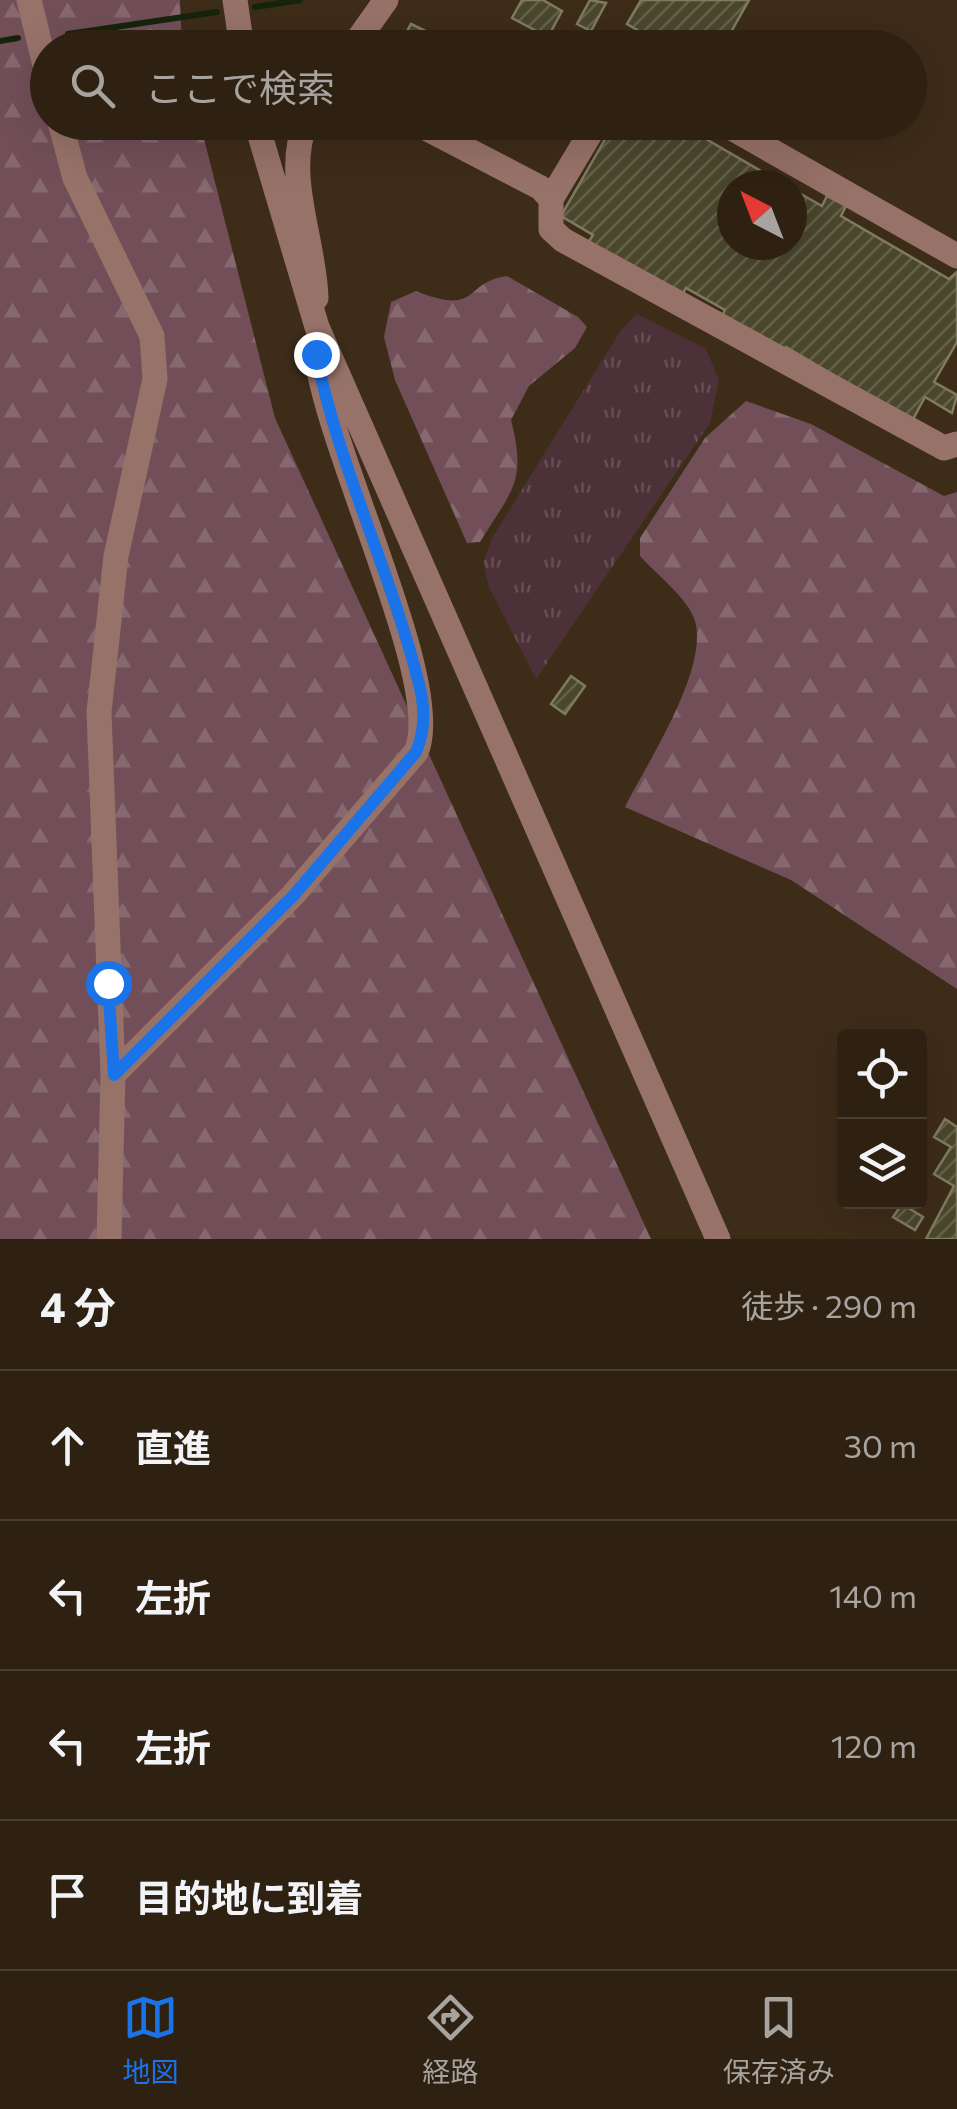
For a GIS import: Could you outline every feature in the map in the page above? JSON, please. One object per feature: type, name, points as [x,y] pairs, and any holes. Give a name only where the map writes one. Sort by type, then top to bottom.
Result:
[{"type":"street","points":[[29,0],[36,30]]},
{"type":"street","points":[[235,0],[239,30]]},
{"type":"street","points":[[365,30],[386,0]]},
{"type":"street","points":[[65,140],[76,178],[152,336],[155,379],[116,556],[99,712],[114,1075],[109,1239]]},
{"type":"street","points":[[261,140],[317,327],[718,1239]]},
{"type":"street","points":[[114,1075],[294,895],[416,752],[422,738],[420,686],[328,415],[316,354],[316,262],[298,178],[299,140]]},
{"type":"street","points":[[449,140],[541,188],[551,198]]},
{"type":"street","points":[[586,140],[551,198],[551,228],[563,240],[944,448],[957,444]]},
{"type":"street","points":[[752,140],[957,256]]},
{"type":"green space","points":[[0,0],[180,0],[181,30],[30,30],[30,140],[204,140],[275,418],[651,1239],[0,1239]]},
{"type":"green space","points":[[507,276],[578,317],[587,327],[575,348],[529,386],[511,420],[517,458],[514,485],[480,542],[467,543],[395,380],[384,337],[391,302],[416,291],[437,298],[461,299],[493,279]]},
{"type":"green space","points":[[637,314],[706,349],[719,380],[710,423],[536,679],[489,587],[483,563],[492,538],[621,330]]},
{"type":"green space","points":[[746,401],[811,424],[944,496],[957,492],[957,989],[791,880],[625,807],[674,716],[697,641],[692,613],[640,556],[640,538],[705,438]]},
{"type":"building","points":[[522,0],[543,0],[562,11],[552,30],[535,30],[512,18]]},
{"type":"building","points":[[590,0],[606,3],[592,30],[577,24]]},
{"type":"building","points":[[641,0],[749,0],[732,30],[638,30],[627,24]]},
{"type":"building","points":[[605,140],[708,140],[759,170],[717,170],[717,260],[807,260],[807,198],[822,206],[827,196],[846,206],[841,216],[949,279],[957,272],[957,342],[934,382],[957,395],[952,413],[925,397],[912,421],[786,347],[783,352],[722,316],[725,310],[686,288],[681,297],[588,243],[593,235],[561,216]]},
{"type":"building","points":[[571,676],[585,686],[565,714],[551,704]]},
{"type":"building","points":[[945,1119],[957,1127],[957,1239],[926,1239],[954,1186],[934,1174],[951,1147],[934,1137]]},
{"type":"building","points":[[899,1209],[910,1209],[923,1217],[915,1230],[893,1217]]},
{"type":"waterway","points":[[255,7],[300,0]]},
{"type":"waterway","points":[[95,30],[217,12]]},
{"type":"waterway","points":[[0,41],[18,38]]},
{"type":"route","points":[[108,983],[114,1075],[294,895],[416,752],[422,738],[420,686],[328,415],[316,354]]}]
